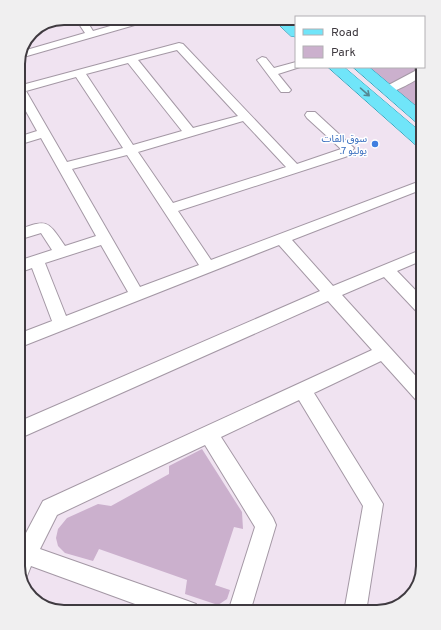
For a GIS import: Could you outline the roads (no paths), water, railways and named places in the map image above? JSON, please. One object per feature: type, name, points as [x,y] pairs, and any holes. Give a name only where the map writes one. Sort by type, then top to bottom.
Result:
[{"type":"main road","points":[[286,25],[295,32]]},
{"type":"main road","points":[[336,68],[416,136]]},
{"type":"main road","points":[[361,68],[416,114]]},
{"type":"street","points":[[85,25],[91,35]]},
{"type":"street","points":[[26,54],[125,25]]},
{"type":"street","points":[[25,87],[179,46],[295,169]]},
{"type":"street","points":[[131,59],[189,132]]},
{"type":"street","points":[[262,60],[285,90]]},
{"type":"street","points":[[272,72],[295,65]]},
{"type":"street","points":[[80,73],[208,267]]},
{"type":"street","points":[[387,90],[416,75]]},
{"type":"street","points":[[25,99],[137,295]]},
{"type":"street","points":[[170,209],[346,152],[348,148],[311,116]]},
{"type":"street","points":[[64,167],[131,150],[189,132],[200,131],[246,117]]},
{"type":"street","points":[[25,139],[44,133]]},
{"type":"street","points":[[25,338],[416,187]]},
{"type":"street","points":[[25,232],[41,227],[46,229],[62,252]]},
{"type":"street","points":[[25,264],[105,238]]},
{"type":"street","points":[[282,238],[416,388]]},
{"type":"street","points":[[25,428],[416,257]]},
{"type":"street","points":[[37,261],[61,324]]},
{"type":"street","points":[[387,270],[416,301]]},
{"type":"street","points":[[25,555],[50,508],[384,352]]},
{"type":"street","points":[[302,390],[373,504],[356,605]]},
{"type":"street","points":[[210,434],[266,525],[241,605]]},
{"type":"street","points":[[25,562],[165,605]]},
{"type":"place","name":"سوق القات .7 يوليو","points":[[375,144]]}]
